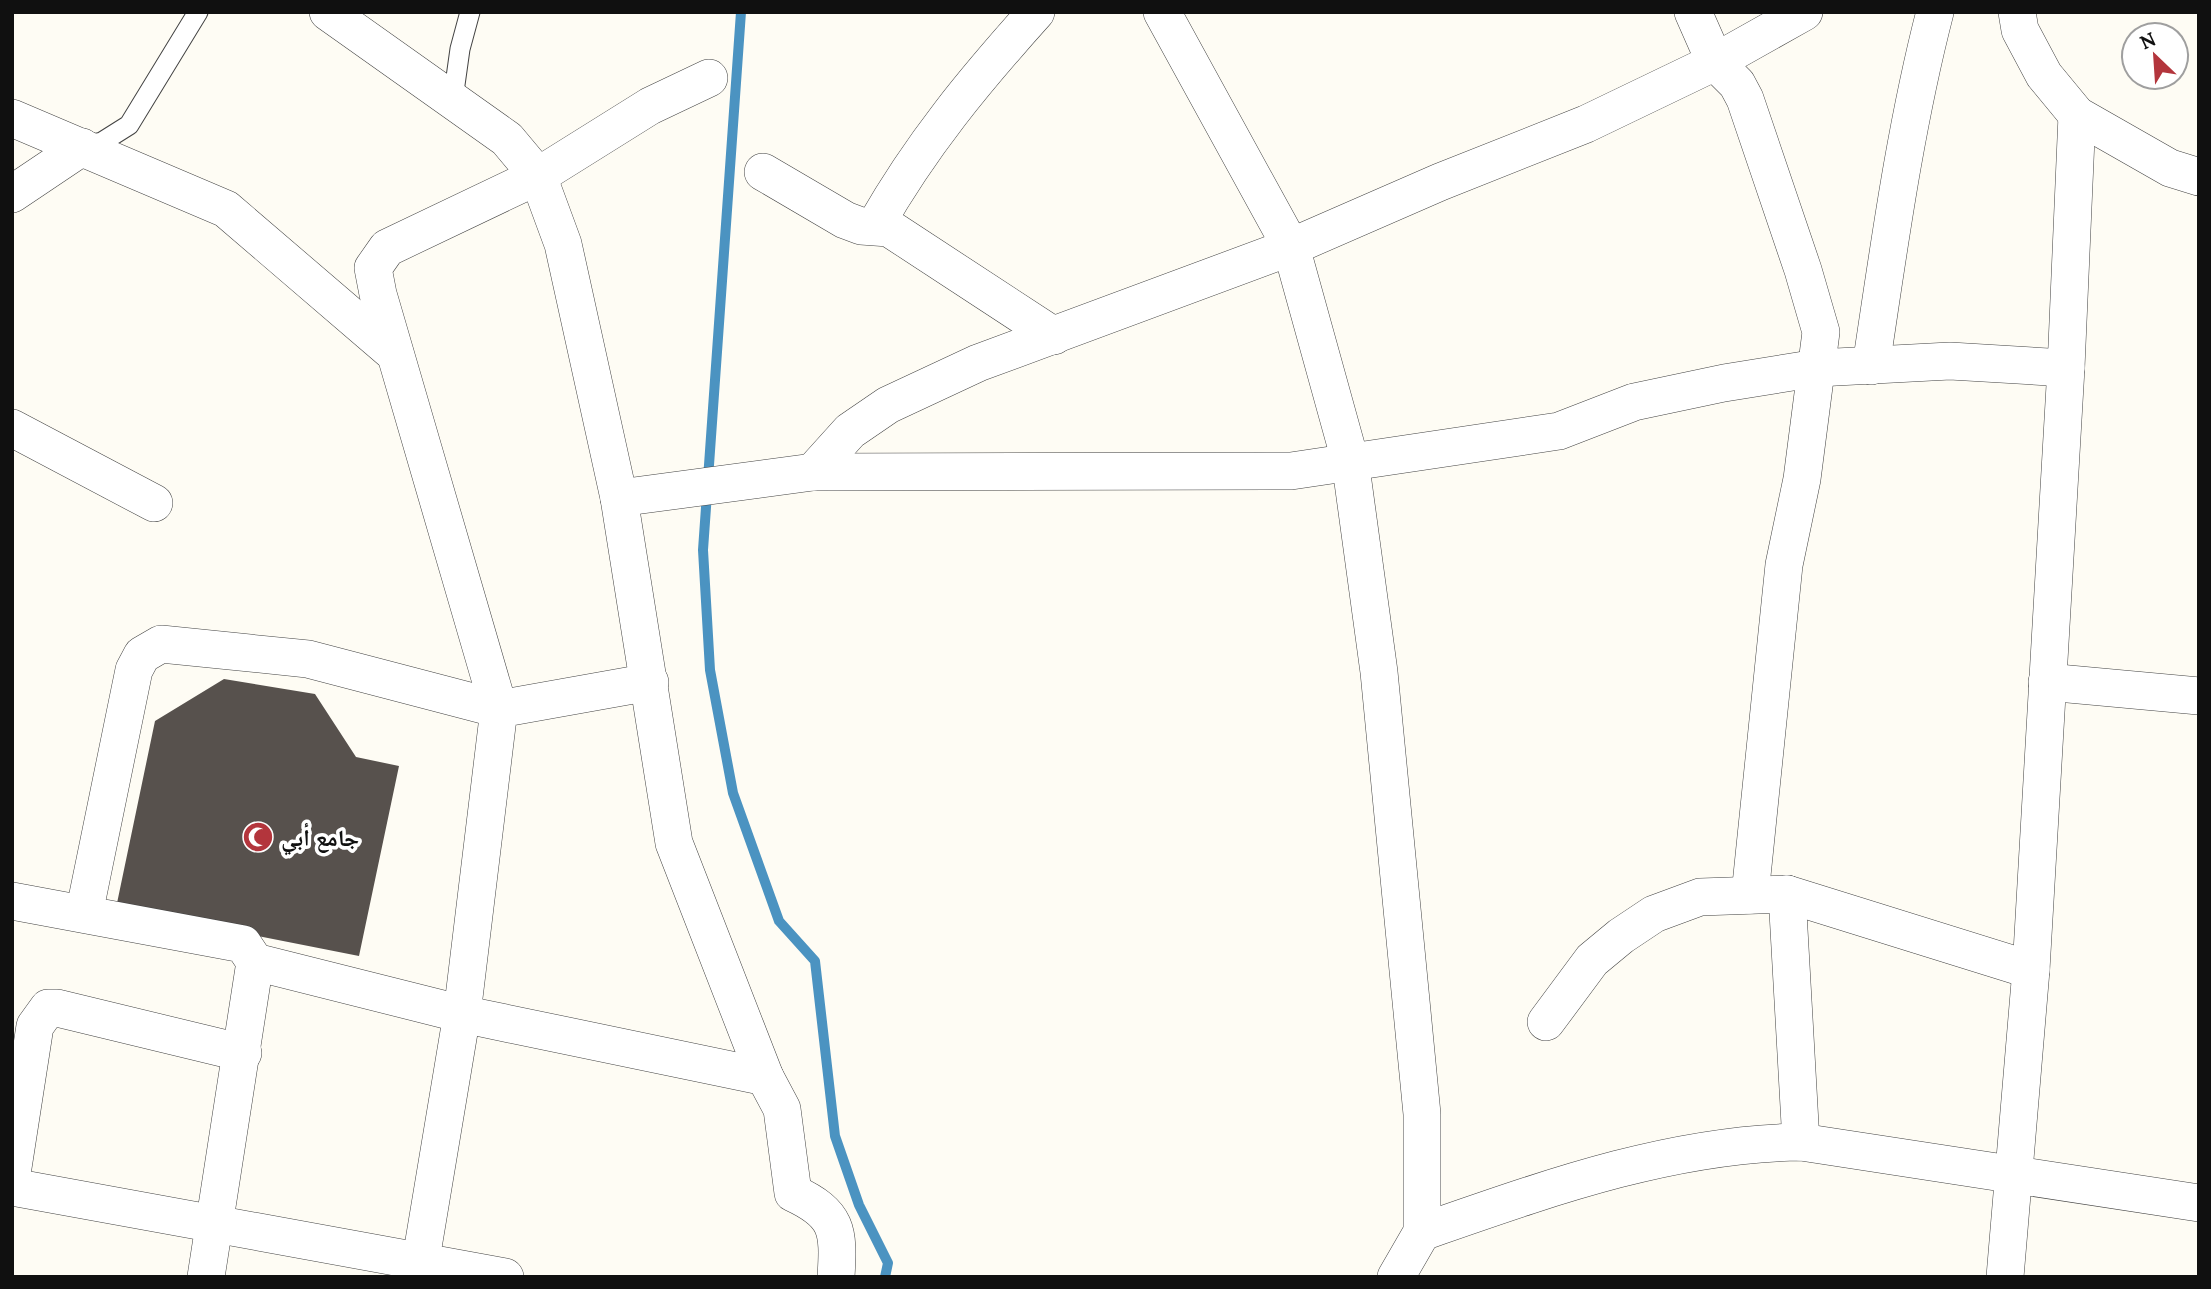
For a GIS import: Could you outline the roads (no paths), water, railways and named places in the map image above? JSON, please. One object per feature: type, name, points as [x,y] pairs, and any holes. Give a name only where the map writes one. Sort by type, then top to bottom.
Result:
[{"type":"street","points":[[328,12],[507,139],[538,176],[563,244],[619,498],[674,844],[765,1077],[782,1109],[793,1194],[820,1205],[834,1232],[838,1243],[836,1277]]},
{"type":"street","points":[[874,226],[906,170],[950,111],[1037,12]]},
{"type":"street","points":[[1162,12],[1291,247],[1350,460],[1379,673],[1422,1114],[1422,1232],[1396,1277]]},
{"type":"street","points":[[1693,12],[1715,62],[1737,84],[1745,99],[1803,270],[1821,332],[1802,479],[1784,565],[1750,895]]},
{"type":"street","points":[[813,472],[850,431],[888,405],[978,363],[1291,247],[1440,181],[1586,124],[1715,62],[1804,12]]},
{"type":"street","points":[[1871,366],[1898,192],[1921,66],[1935,12]]},
{"type":"street","points":[[2017,12],[2020,30],[2044,75],[2077,115],[2169,168],[2199,177]]},
{"type":"street","points":[[419,1269],[462,1014],[499,709],[395,354],[373,268],[387,248],[538,176],[650,106],[709,78]]},
{"type":"street","points":[[2005,1277],[2031,970],[2066,369],[2077,115]]},
{"type":"street","points":[[12,118],[226,209],[395,354]]},
{"type":"street","points":[[12,194],[82,147]]},
{"type":"street","points":[[764,172],[845,220],[861,226],[889,228],[1054,336]]},
{"type":"street","points":[[619,498],[813,472],[1291,471],[1350,460],[1559,431],[1634,402],[1724,383],[1817,368],[1950,361],[2066,369]]},
{"type":"street","points":[[12,428],[154,503]]},
{"type":"street","points":[[84,914],[134,670],[142,655],[161,644],[308,659],[499,709],[650,682]]},
{"type":"street","points":[[2048,682],[2199,696]]},
{"type":"street","points":[[1787,894],[1801,1142]]},
{"type":"street","points":[[1546,1021],[1592,960],[1654,914],[1700,897],[1787,894],[2031,970]]},
{"type":"street","points":[[12,901],[243,944],[255,962],[243,1053],[206,1277]]},
{"type":"street","points":[[255,962],[462,1014],[765,1077]]},
{"type":"street","points":[[12,1174],[18,1101],[35,1026],[48,1008],[243,1053]]},
{"type":"street","points":[[1422,1232],[1594,1174],[1745,1143],[1801,1142],[2199,1203]]},
{"type":"street","points":[[12,1187],[419,1269],[505,1277]]},
{"type":"lane","points":[[82,147],[102,142],[129,125],[198,12]]},
{"type":"lane","points":[[453,99],[460,49],[470,12]]},
{"type":"waterway","points":[[741,12],[703,550],[710,670],[733,793],[779,921],[815,961],[835,1136],[859,1205],[888,1263],[885,1277]]},
{"type":"place","name":"جامع أبي","points":[[258,837]]}]
